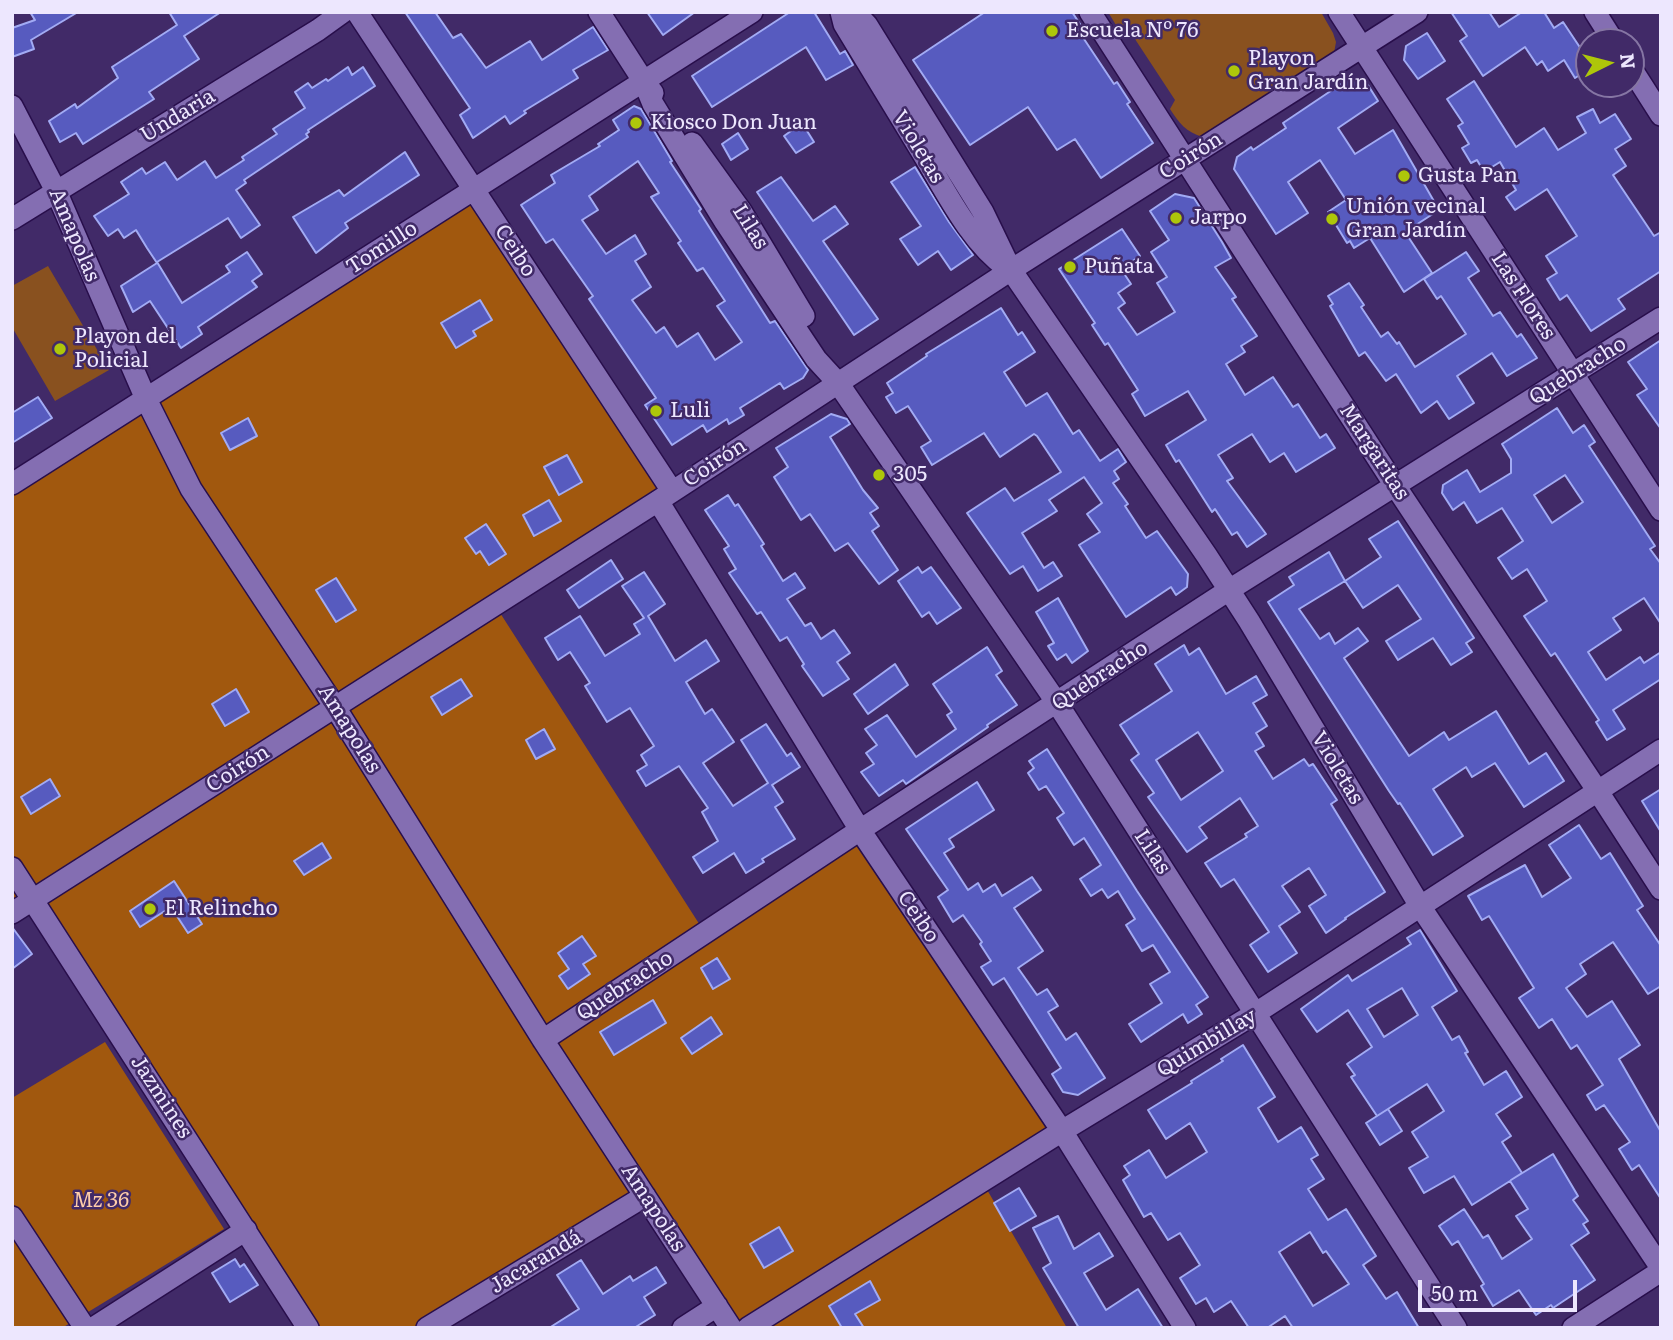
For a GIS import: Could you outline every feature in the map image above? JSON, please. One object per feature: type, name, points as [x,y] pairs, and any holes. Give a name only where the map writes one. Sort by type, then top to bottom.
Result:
[{"type":"street","name":"Undaria","points":[[12,219],[343,12]]},
{"type":"street","name":"Ceibo","points":[[357,12],[475,190],[665,496],[860,830],[1062,1131],[1185,1328]]},
{"type":"street","name":"Lilas","points":[[599,12],[644,82],[671,113],[741,211],[823,348],[838,383],[1057,703],[1456,1328]]},
{"type":"street","name":"Tomillo","points":[[12,484],[752,12]]},
{"type":"street","name":"Violetas","points":[[841,12],[844,24],[946,192],[979,241],[995,260],[1011,270]]},
{"type":"street","name":"Violetas","points":[[855,12],[867,25],[983,212],[1011,270],[1229,590],[1420,906],[1661,1269]]},
{"type":"street","name":"Margaritas","points":[[1090,12],[1396,487],[1661,889]]},
{"type":"street","name":"Las Flores","points":[[1339,12],[1661,510]]},
{"type":"street","name":"Coirón","points":[[12,913],[1417,12]]},
{"type":"street","points":[[1595,12],[1605,28]]},
{"type":"street","points":[[1645,90],[1661,115]]},
{"type":"street","name":"Amapolas","points":[[12,106],[56,191],[146,399],[191,489],[335,707],[543,1040],[731,1328]]},
{"type":"street","name":"Quebracho","points":[[543,1040],[1229,590],[1661,318]]},
{"type":"street","name":"Quimbillay","points":[[748,1328],[1256,1013],[1661,750]]},
{"type":"street","name":"Jazmines","points":[[12,868],[307,1328]]},
{"type":"street","name":"Jacarandá","points":[[427,1328],[645,1196]]},
{"type":"street","points":[[12,1217],[85,1328]]},
{"type":"street","points":[[93,1328],[246,1230]]},
{"type":"street","points":[[1573,1328],[1661,1269]]},
{"type":"street","points":[[683,1328],[717,1306]]},
{"type":"shaded area","points":[[1108,12],[1321,12],[1336,42],[1334,53],[1203,137],[1187,130],[1177,119],[1170,109],[1175,100],[1131,33],[1119,30]]},
{"type":"shaded area","name":"Playon del Policial","points":[[48,266],[109,370],[55,401],[12,327],[12,286]]},
{"type":"green space","points":[[475,190],[672,491],[495,605],[705,933],[860,830],[1062,1131],[982,1181],[1067,1328],[731,1328],[645,1196],[427,1328],[308,1328],[33,900],[12,913],[12,484]]},
{"type":"green space","name":"Mz 36","points":[[105,1042],[224,1229],[62,1328],[12,1328],[12,1098]]},
{"type":"building","points":[[30,12],[78,12],[31,40],[34,49],[12,57],[12,28],[35,20]]},
{"type":"building","points":[[169,12],[221,12],[184,36],[199,59],[149,92],[154,99],[83,144],[76,133],[60,142],[49,121],[75,104],[77,108],[118,78],[112,67],[177,25]]},
{"type":"building","points":[[405,12],[435,12],[453,38],[461,34],[486,68],[530,41],[542,60],[593,27],[608,50],[573,70],[578,78],[524,111],[526,113],[510,124],[505,116],[473,138],[460,115],[470,108]]},
{"type":"building","points":[[647,12],[695,12],[663,35]]},
{"type":"building","points":[[790,12],[814,12],[840,54],[845,51],[853,65],[826,80],[806,47],[712,107],[692,76]]},
{"type":"building","points":[[985,12],[1072,12],[1082,27],[1078,30],[1114,84],[1117,82],[1130,102],[1127,104],[1153,143],[1101,178],[1075,139],[1057,150],[1028,107],[970,145],[913,60]]},
{"type":"building","points":[[1451,12],[1489,12],[1499,27],[1522,12],[1544,12],[1554,28],[1563,22],[1575,40],[1575,78],[1564,60],[1548,71],[1542,61],[1537,65],[1525,47],[1483,76],[1460,41],[1467,36]]},
{"type":"building","points":[[1427,33],[1445,61],[1418,79],[1404,60],[1406,46]]},
{"type":"building","points":[[348,67],[352,75],[363,67],[375,86],[308,130],[308,137],[244,180],[246,183],[236,190],[260,225],[241,238],[228,218],[157,262],[182,303],[230,272],[226,266],[247,252],[262,274],[252,281],[257,287],[198,327],[202,334],[181,348],[150,301],[133,312],[121,286],[157,263],[136,230],[124,238],[118,229],[108,236],[94,216],[129,194],[121,182],[142,168],[146,174],[165,162],[177,180],[205,161],[216,178],[277,134],[273,129],[305,108],[295,92],[308,83],[312,88],[326,79],[328,81]]},
{"type":"building","points":[[1350,78],[1366,82],[1378,101],[1338,128],[1355,154],[1393,130],[1439,210],[1405,232],[1432,273],[1404,292],[1370,238],[1354,248],[1350,241],[1347,243],[1328,212],[1346,200],[1320,160],[1288,182],[1308,213],[1276,234],[1234,169],[1237,157],[1251,147],[1253,150],[1286,128],[1283,123]]},
{"type":"building","points":[[1474,81],[1516,147],[1544,128],[1558,150],[1586,133],[1577,117],[1593,109],[1600,123],[1615,114],[1631,139],[1615,149],[1626,166],[1613,175],[1654,236],[1661,232],[1661,271],[1618,299],[1625,309],[1591,331],[1567,295],[1560,300],[1547,279],[1557,273],[1546,256],[1577,236],[1547,189],[1515,210],[1506,197],[1516,190],[1500,162],[1484,172],[1477,160],[1471,163],[1462,148],[1469,144],[1458,126],[1463,123],[1447,99]]},
{"type":"building","points":[[634,106],[641,109],[672,161],[670,162],[701,209],[699,211],[770,323],[775,321],[808,370],[803,378],[784,389],[780,383],[740,408],[744,415],[729,424],[727,419],[707,432],[703,425],[672,445],[645,405],[656,398],[589,299],[593,296],[553,239],[546,243],[521,205],[555,183],[551,175],[600,146],[598,144],[619,130],[613,120]],"holes":[[[638,161],[659,193],[651,197],[681,241],[678,243],[697,271],[703,268],[725,301],[717,306],[742,342],[715,360],[698,333],[677,347],[664,327],[656,333],[632,300],[651,287],[635,261],[646,254],[635,235],[606,254],[582,220],[598,210],[589,196]]]},
{"type":"building","points":[[802,123],[814,142],[796,153],[784,136]]},
{"type":"building","points":[[738,133],[748,149],[731,160],[722,144]]},
{"type":"building","points":[[405,152],[419,175],[345,223],[348,228],[316,253],[293,217],[339,190],[344,196]]},
{"type":"building","points":[[915,167],[973,255],[951,270],[938,251],[918,265],[900,239],[921,226],[891,182]]},
{"type":"building","points":[[781,177],[813,221],[835,206],[848,224],[823,241],[878,319],[854,335],[757,192]]},
{"type":"building","points":[[1175,194],[1194,198],[1231,258],[1215,267],[1236,297],[1232,299],[1257,336],[1241,346],[1245,352],[1226,364],[1245,395],[1273,377],[1293,407],[1298,404],[1320,438],[1326,434],[1335,448],[1296,472],[1284,453],[1270,462],[1252,434],[1218,455],[1233,478],[1227,481],[1266,534],[1247,547],[1237,532],[1232,535],[1215,509],[1212,512],[1179,460],[1176,462],[1166,445],[1206,420],[1188,391],[1145,416],[1132,394],[1138,390],[1108,343],[1105,345],[1092,325],[1095,323],[1059,269],[1122,229],[1140,256],[1121,269],[1131,284],[1118,293],[1125,303],[1118,308],[1137,335],[1175,312],[1157,283],[1167,277],[1151,252],[1169,240],[1150,211]]},
{"type":"building","points":[[1466,252],[1479,271],[1468,278],[1493,316],[1500,312],[1517,337],[1521,334],[1537,358],[1507,376],[1492,353],[1457,376],[1474,403],[1449,419],[1437,401],[1421,413],[1396,374],[1386,381],[1365,352],[1359,356],[1330,306],[1333,304],[1328,296],[1349,283],[1381,337],[1388,332],[1397,344],[1399,342],[1415,367],[1466,334],[1441,296],[1437,299],[1424,279]]},
{"type":"building","points":[[480,300],[492,320],[473,331],[476,336],[456,348],[441,323]]},
{"type":"building","points":[[1001,308],[1018,335],[1022,332],[1035,352],[1004,372],[1026,406],[1047,393],[1073,434],[1079,430],[1100,461],[1118,449],[1126,462],[1114,471],[1119,479],[1113,483],[1128,504],[1125,506],[1146,538],[1157,531],[1188,574],[1187,587],[1176,595],[1171,587],[1126,617],[1079,545],[1100,532],[1087,514],[1102,503],[1084,477],[1049,500],[1057,511],[1022,533],[1044,568],[1053,562],[1062,576],[1038,591],[1023,566],[1010,574],[967,513],[1005,488],[1014,501],[1061,472],[1037,436],[1034,434],[1000,457],[984,433],[932,465],[921,447],[931,441],[908,406],[896,413],[886,397],[893,393],[887,383],[927,356],[926,354]]},
{"type":"building","points":[[1661,340],[1661,429],[1637,395],[1647,389],[1628,362]]},
{"type":"building","points":[[38,397],[52,418],[12,443],[12,413]]},
{"type":"building","points":[[1557,408],[1573,433],[1584,425],[1595,442],[1589,446],[1655,546],[1650,549],[1661,564],[1661,624],[1644,598],[1613,618],[1621,630],[1588,652],[1606,680],[1640,657],[1644,663],[1661,652],[1661,679],[1613,710],[1625,729],[1607,740],[1596,722],[1599,720],[1555,653],[1551,656],[1524,616],[1547,601],[1527,569],[1512,579],[1498,558],[1523,541],[1502,508],[1477,523],[1464,502],[1453,510],[1442,493],[1443,485],[1467,470],[1480,492],[1511,473],[1511,459],[1502,444]],"holes":[[[1565,475],[1583,502],[1552,523],[1534,495]]]},
{"type":"building","points":[[831,414],[847,419],[850,424],[830,437],[863,490],[878,508],[870,513],[879,526],[872,531],[898,570],[879,584],[848,543],[835,551],[810,514],[801,520],[774,477],[788,467],[776,448]]},
{"type":"building","points":[[248,418],[257,436],[230,450],[221,433]]},
{"type":"building","points":[[567,455],[582,482],[559,495],[544,467]]},
{"type":"building","points":[[728,495],[735,506],[738,504],[764,544],[761,546],[783,581],[795,573],[805,588],[787,599],[805,626],[811,623],[821,639],[834,630],[850,653],[837,662],[849,679],[823,696],[802,666],[804,664],[787,637],[780,641],[761,612],[757,614],[729,573],[736,569],[724,549],[729,546],[705,510]]},
{"type":"building","points":[[549,500],[561,521],[534,536],[523,515]]},
{"type":"building","points":[[1398,521],[1474,638],[1466,643],[1472,652],[1451,665],[1433,638],[1398,660],[1386,641],[1421,619],[1398,585],[1363,608],[1345,581],[1381,557],[1369,539]]},
{"type":"building","points":[[486,524],[506,554],[489,565],[480,551],[476,554],[465,538]]},
{"type":"building","points":[[1329,552],[1345,581],[1299,609],[1320,639],[1329,633],[1335,644],[1358,628],[1368,641],[1344,658],[1409,756],[1444,732],[1449,740],[1496,711],[1529,764],[1546,753],[1564,781],[1524,807],[1495,763],[1472,777],[1466,767],[1433,789],[1463,836],[1433,855],[1268,602],[1294,585],[1289,577]]},
{"type":"building","points":[[611,560],[623,579],[579,608],[567,590]]},
{"type":"building","points":[[918,567],[922,573],[931,567],[961,608],[937,624],[929,612],[922,617],[898,581]]},
{"type":"building","points":[[644,572],[665,604],[648,616],[675,661],[706,640],[719,661],[686,682],[705,714],[712,709],[734,742],[703,763],[733,806],[768,783],[741,740],[766,724],[787,756],[791,753],[800,767],[772,785],[783,802],[775,807],[795,839],[762,859],[764,862],[746,873],[734,853],[703,873],[693,857],[718,841],[702,812],[708,808],[679,766],[646,786],[637,771],[647,765],[641,755],[654,746],[630,708],[607,722],[585,686],[590,683],[570,652],[558,660],[545,638],[580,616],[605,656],[640,634],[634,624],[644,618],[622,586]]},
{"type":"building","points":[[336,578],[356,610],[336,622],[316,590]]},
{"type":"building","points":[[1058,598],[1088,651],[1072,663],[1066,654],[1057,660],[1048,646],[1054,643],[1036,612]]},
{"type":"building","points":[[1184,645],[1189,655],[1199,648],[1226,694],[1256,676],[1267,695],[1253,703],[1267,726],[1256,733],[1264,746],[1255,751],[1273,779],[1304,759],[1309,766],[1313,764],[1337,800],[1331,804],[1385,892],[1326,933],[1309,906],[1326,895],[1309,868],[1282,886],[1300,912],[1279,926],[1297,953],[1268,972],[1250,945],[1269,932],[1234,879],[1221,887],[1205,863],[1247,837],[1245,834],[1258,826],[1240,798],[1199,827],[1207,838],[1187,852],[1148,797],[1154,793],[1131,760],[1139,754],[1120,725],[1172,691],[1155,664]],"holes":[[[1198,732],[1223,771],[1181,800],[1156,760]]]},
{"type":"building","points":[[987,647],[1002,671],[996,675],[1017,705],[906,784],[903,780],[879,796],[861,772],[874,764],[866,753],[877,745],[865,729],[887,715],[916,757],[956,729],[947,715],[952,712],[933,684]]},
{"type":"building","points":[[895,664],[908,685],[868,714],[854,694]]},
{"type":"building","points":[[461,679],[472,696],[442,715],[431,697]]},
{"type":"building","points":[[236,689],[249,712],[225,726],[212,704]]},
{"type":"building","points":[[544,729],[555,749],[536,759],[526,740]]},
{"type":"building","points":[[1047,749],[1208,997],[1196,1005],[1202,1014],[1188,1023],[1183,1014],[1141,1042],[1129,1024],[1162,1003],[1150,984],[1170,972],[1153,945],[1142,951],[1126,925],[1135,919],[1118,891],[1108,898],[1102,889],[1091,896],[1080,879],[1101,865],[1084,838],[1074,845],[1057,818],[1064,813],[1046,786],[1039,790],[1028,773],[1034,768],[1029,761]]},
{"type":"building","points":[[50,779],[60,796],[31,814],[21,797]]},
{"type":"building","points":[[977,782],[994,810],[949,839],[954,847],[944,853],[968,890],[978,883],[983,892],[995,884],[1002,896],[1032,877],[1041,890],[1014,908],[1043,951],[1018,968],[1037,995],[1047,989],[1058,1006],[1048,1012],[1066,1040],[1076,1033],[1105,1078],[1078,1095],[1063,1092],[1052,1074],[1061,1068],[1004,978],[993,985],[981,967],[991,961],[980,944],[982,942],[963,915],[953,922],[938,897],[948,890],[906,829]]},
{"type":"building","points":[[1661,789],[1661,832],[1642,801]]},
{"type":"building","points":[[1579,825],[1601,859],[1610,853],[1643,906],[1637,910],[1661,946],[1661,986],[1648,994],[1613,942],[1580,964],[1586,974],[1566,988],[1587,1017],[1612,1001],[1640,1045],[1619,1059],[1661,1132],[1661,1199],[1639,1165],[1632,1170],[1619,1149],[1630,1142],[1604,1105],[1596,1110],[1587,1095],[1603,1085],[1577,1045],[1571,1049],[1552,1019],[1539,1028],[1519,998],[1534,988],[1489,916],[1482,920],[1468,896],[1525,865],[1542,897],[1571,878],[1549,845]]},
{"type":"building","points":[[322,843],[331,858],[304,875],[294,861]]},
{"type":"building","name":"El Relincho","points":[[174,881],[202,924],[188,933],[171,907],[140,927],[130,911]]},
{"type":"building","points":[[12,927],[32,954],[12,969]]},
{"type":"building","points":[[1420,930],[1457,991],[1432,1007],[1452,1040],[1459,1036],[1468,1052],[1465,1053],[1484,1085],[1506,1071],[1522,1097],[1496,1114],[1511,1136],[1502,1142],[1522,1173],[1511,1180],[1553,1154],[1578,1196],[1573,1200],[1588,1221],[1583,1224],[1589,1233],[1571,1245],[1595,1280],[1553,1308],[1551,1305],[1536,1315],[1519,1290],[1493,1306],[1481,1286],[1484,1284],[1458,1241],[1452,1245],[1439,1226],[1464,1209],[1483,1238],[1488,1235],[1502,1259],[1532,1239],[1516,1216],[1528,1209],[1510,1181],[1472,1205],[1454,1176],[1424,1193],[1409,1168],[1428,1157],[1412,1132],[1444,1111],[1427,1084],[1377,1116],[1351,1077],[1355,1075],[1347,1064],[1372,1047],[1348,1010],[1317,1032],[1301,1009],[1348,975],[1352,981],[1411,944],[1407,938]],"holes":[[[1402,988],[1418,1015],[1384,1037],[1367,1009]]]},
{"type":"building","points":[[582,936],[596,956],[583,964],[590,974],[568,989],[559,976],[569,969],[558,953]]},
{"type":"building","points":[[717,958],[730,979],[713,989],[701,968]]},
{"type":"building","points":[[653,1000],[666,1023],[614,1055],[600,1032]]},
{"type":"building","points":[[711,1017],[722,1034],[692,1054],[681,1038]]},
{"type":"building","points":[[1243,1045],[1275,1097],[1258,1108],[1278,1142],[1301,1127],[1318,1155],[1311,1159],[1324,1179],[1308,1189],[1328,1220],[1346,1209],[1376,1256],[1363,1265],[1386,1299],[1397,1292],[1419,1328],[1293,1328],[1285,1316],[1267,1328],[1249,1328],[1231,1301],[1214,1312],[1206,1298],[1196,1304],[1180,1278],[1200,1265],[1180,1233],[1168,1240],[1151,1213],[1144,1217],[1123,1180],[1130,1175],[1124,1166],[1149,1150],[1166,1178],[1207,1152],[1190,1123],[1166,1139],[1148,1110],[1192,1083],[1191,1081],[1223,1061],[1221,1059]],"holes":[[[1310,1232],[1323,1253],[1326,1251],[1349,1284],[1313,1306],[1279,1252]]]},
{"type":"building","points":[[1388,1109],[1402,1131],[1380,1145],[1366,1123]]},
{"type":"building","points":[[1019,1188],[1036,1216],[1010,1231],[994,1203]]},
{"type":"building","points":[[1058,1216],[1074,1249],[1099,1233],[1113,1256],[1084,1273],[1106,1310],[1138,1289],[1163,1328],[1079,1328],[1043,1268],[1051,1263],[1033,1228]]},
{"type":"building","points":[[779,1227],[793,1251],[764,1268],[750,1244]]},
{"type":"building","points":[[235,1259],[240,1267],[244,1264],[258,1285],[230,1302],[212,1273]]},
{"type":"building","points":[[581,1260],[603,1294],[630,1276],[633,1281],[656,1267],[666,1283],[644,1297],[655,1315],[634,1328],[549,1328],[579,1309],[557,1275]]},
{"type":"building","points":[[870,1281],[880,1300],[855,1314],[864,1328],[842,1328],[829,1306]]},
{"type":"place","name":"Escuela Nº 76","points":[[1052,31]]},
{"type":"place","name":"Playon Gran Jardín","points":[[1234,71]]},
{"type":"place","name":"Kiosco Don Juan","points":[[636,123]]},
{"type":"place","name":"Gusta Pan","points":[[1404,176]]},
{"type":"place","name":"Jarpo","points":[[1176,218]]},
{"type":"place","name":"Unión vecinal Gran Jardín","points":[[1332,219]]},
{"type":"place","name":"Puñata","points":[[1070,267]]},
{"type":"place","name":"Playon del Policial","points":[[60,349]]},
{"type":"place","name":"Luli","points":[[656,411]]},
{"type":"place","name":"305","points":[[879,475]]},
{"type":"place","name":"El Relincho","points":[[150,909]]}]
